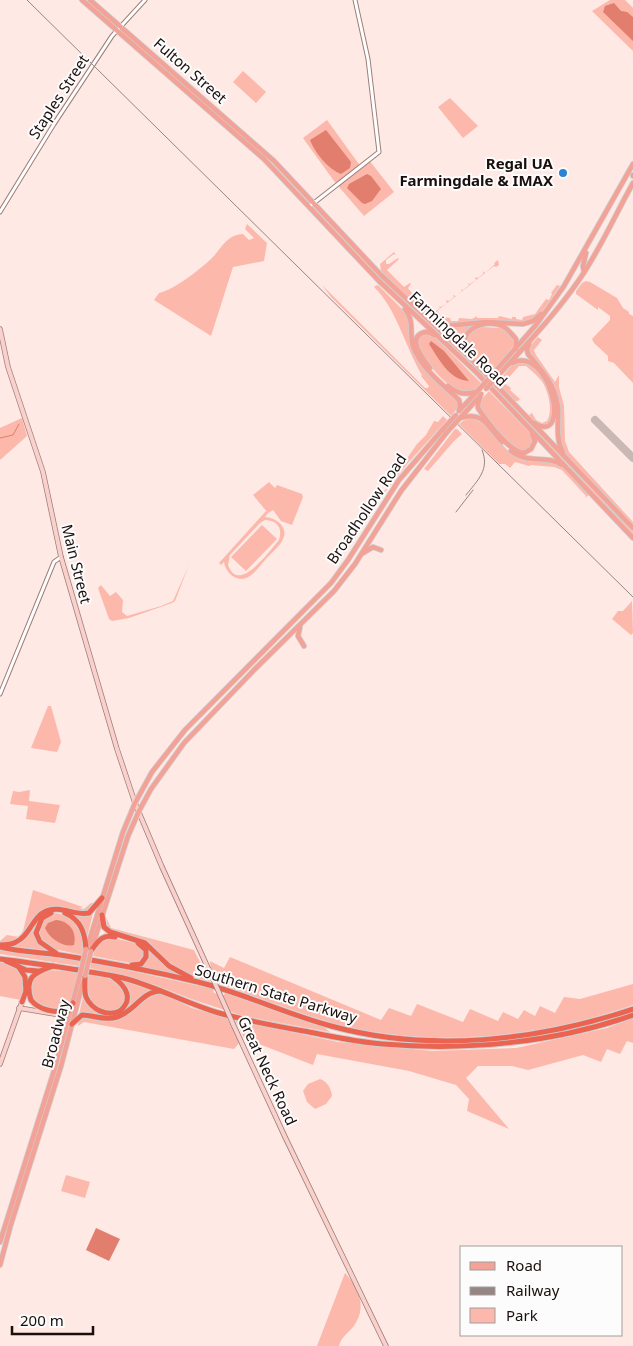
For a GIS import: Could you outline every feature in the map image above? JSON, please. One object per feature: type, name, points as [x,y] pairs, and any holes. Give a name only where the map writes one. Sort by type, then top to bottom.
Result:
[{"type":"highway","points":[[0,946],[13,944],[21,939],[38,916],[44,912],[53,909],[78,914],[89,913],[102,898]]},
{"type":"highway","points":[[59,955],[40,942],[36,933],[42,918],[54,912],[68,915],[80,924],[89,950],[100,939],[108,936],[137,942],[145,947],[147,955],[143,962],[138,965],[121,965]]},
{"type":"highway","points":[[102,915],[104,927],[110,932],[145,943],[174,969],[200,983]]},
{"type":"highway","name":"Southern State Parkway","points":[[0,946],[121,965],[200,983],[249,997],[309,1020],[374,1036],[425,1041],[504,1038],[554,1031],[633,1010]]},
{"type":"highway","points":[[0,959],[26,970],[39,971]]},
{"type":"highway","name":"Southern State Parkway","points":[[0,959],[111,975],[164,992],[219,1013],[361,1041],[425,1046],[503,1043],[553,1036],[601,1026],[633,1015]]},
{"type":"highway","points":[[18,966],[25,977],[26,991],[31,1005],[39,1012]]},
{"type":"highway","points":[[54,966],[34,974],[29,985],[30,1000],[40,1008],[68,1012]]},
{"type":"highway","points":[[83,975],[85,996],[93,1007],[103,1012],[116,1014],[126,1004],[127,992],[121,983],[111,975]]},
{"type":"highway","points":[[22,1002],[26,991]]},
{"type":"highway","points":[[70,1025],[82,1015],[104,1019],[122,1015],[149,994],[164,992]]},
{"type":"highway","points":[[61,1015],[68,1012],[73,1003]]},
{"type":"main road","name":"Fulton Street","points":[[82,0],[274,161]]},
{"type":"main road","name":"Fulton Street","points":[[90,0],[118,29],[264,159]]},
{"type":"main road","name":"Farmingdale Road","points":[[264,159],[393,295],[450,346],[633,538]]},
{"type":"main road","name":"Farmingdale Road","points":[[274,161],[373,267],[485,374],[633,528]]},
{"type":"main road","name":"Broadhollow Road","points":[[138,811],[151,789],[184,743],[337,588],[401,491],[445,431],[494,377],[555,301],[633,164]]},
{"type":"main road","name":"Broadhollow Road","points":[[494,377],[559,308],[584,272],[633,183]]},
{"type":"main road","points":[[570,277],[584,272],[582,266],[588,246]]},
{"type":"main road","points":[[347,247],[367,266],[373,267]]},
{"type":"main road","points":[[393,295],[410,316],[412,343],[416,353],[431,374],[459,400],[458,415],[479,417],[515,454],[528,459],[554,461],[573,474]]},
{"type":"main road","points":[[422,314],[438,324],[446,326],[486,322],[523,324],[535,320],[555,301]]},
{"type":"main road","points":[[485,374],[465,348],[465,338],[472,329],[483,325],[503,327],[516,339],[516,348]]},
{"type":"main road","name":"Main Street","points":[[0,329],[13,384],[43,472],[61,557],[101,696],[135,803]]},
{"type":"main road","points":[[450,346],[429,332],[422,333],[416,340],[417,348],[429,366],[452,389],[462,395],[479,393],[478,408],[501,437],[517,452],[529,451],[534,445],[533,435],[496,394]]},
{"type":"main road","points":[[532,338],[527,352],[546,374],[553,388],[558,409],[558,441],[568,460]]},
{"type":"main road","points":[[508,364],[519,360],[532,363],[543,376],[551,391],[555,412],[552,422],[540,426],[527,417]]},
{"type":"main road","name":"Broadhollow Road","points":[[135,803],[152,772],[185,730],[331,583],[348,560],[399,480],[445,431]]},
{"type":"main road","points":[[360,555],[371,547],[381,550]]},
{"type":"main road","points":[[301,625],[298,635],[304,646]]},
{"type":"main road","name":"Great Neck Road","points":[[135,803],[162,868],[234,1027],[386,1346]]},
{"type":"main road","name":"Broadway","points":[[0,1265],[70,1025],[102,898],[123,832],[135,803]]},
{"type":"main road","name":"Broadway","points":[[89,950],[138,811]]},
{"type":"main road","name":"Broadway","points":[[70,1025],[73,1003],[83,975]]},
{"type":"main road","points":[[0,1064],[22,1002]]},
{"type":"main road","points":[[19,1008],[61,1015],[70,1025]]},
{"type":"main road","name":"Broadway","points":[[0,1242],[38,1132]]},
{"type":"street","name":"Staples Street","points":[[0,212],[54,124],[118,29],[145,0]]},
{"type":"street","points":[[310,206],[379,152],[368,60],[355,0]]},
{"type":"street","points":[[0,694],[54,562],[61,557]]},
{"type":"green space","points":[[610,0],[625,0],[633,8],[633,51],[592,11]]},
{"type":"green space","points":[[243,71],[266,92],[256,103],[233,82]]},
{"type":"green space","points":[[450,98],[478,126],[463,138],[438,107]]},
{"type":"green space","points":[[327,120],[361,167],[369,160],[394,192],[364,216],[334,181],[303,138]]},
{"type":"green space","points":[[247,224],[267,243],[264,261],[233,267],[211,336],[154,300],[159,293],[180,283],[202,267],[233,236],[243,234],[249,240],[254,238],[245,229]]},
{"type":"green space","points":[[394,252],[396,255],[394,254],[386,260],[386,264],[399,259],[387,270],[404,287],[411,284],[408,288],[426,311],[433,313],[440,308],[439,306],[441,307],[447,303],[446,300],[449,301],[454,297],[453,295],[456,296],[437,311],[442,317],[450,318],[451,321],[458,321],[459,318],[472,319],[477,316],[477,318],[498,318],[499,316],[512,319],[512,317],[516,317],[516,319],[522,320],[523,317],[535,314],[546,299],[549,300],[551,293],[557,285],[560,286],[540,315],[527,322],[450,325],[433,320],[381,271],[380,264]]},
{"type":"green space","points":[[498,260],[499,265],[494,266],[456,296],[462,291],[461,289],[463,290],[469,285],[468,283],[470,284],[476,280],[475,277],[478,278],[483,274],[483,271],[485,273]]},
{"type":"green space","points":[[586,281],[617,298],[623,308],[633,316],[633,383],[614,363],[608,361],[608,356],[592,339],[610,320],[610,316],[576,294],[582,283]]},
{"type":"green space","points":[[322,285],[425,388],[428,388],[429,386],[421,376],[395,317],[374,287],[379,286],[407,314],[418,361],[427,373],[458,401],[459,407],[451,416],[331,297]]},
{"type":"green space","points":[[436,325],[445,328],[473,326],[461,347]]},
{"type":"green space","points":[[481,327],[502,328],[514,339],[513,349],[489,374],[472,356],[467,344],[472,332]]},
{"type":"green space","points":[[427,333],[435,337],[481,383],[474,390],[469,393],[462,392],[438,375],[425,358],[417,343],[420,336]]},
{"type":"green space","points":[[538,337],[542,340],[534,350],[536,355],[555,382],[559,375],[559,387],[564,406],[565,441],[569,452],[633,524],[568,457],[563,449],[560,440],[556,393],[553,384],[546,372],[529,353],[529,347]]},
{"type":"green space","points":[[514,362],[524,362],[532,365],[538,370],[546,384],[554,415],[547,425],[534,421],[529,415],[532,413],[536,420],[542,423],[547,421],[549,417],[550,407],[543,383],[526,366],[519,366],[504,383],[520,399],[518,401],[515,401],[497,383]]},
{"type":"green space","points":[[489,391],[531,434],[533,443],[528,450],[519,451],[502,436],[480,408],[480,401]]},
{"type":"green space","points":[[505,397],[633,532],[633,535],[503,399]]},
{"type":"green space","points":[[443,416],[447,420],[408,463],[374,506],[417,444],[426,435],[434,421],[438,422]]},
{"type":"green space","points":[[22,418],[27,436],[0,460],[0,428]]},
{"type":"green space","points":[[471,418],[483,424],[519,459],[553,463],[562,467],[589,495],[585,498],[586,496],[562,470],[554,467],[529,466],[515,462],[510,468],[505,464],[499,464],[459,424]]},
{"type":"green space","points":[[455,429],[462,434],[428,471],[424,469]]},
{"type":"green space","points":[[269,482],[275,488],[277,485],[302,494],[303,497],[292,525],[281,521],[273,510],[268,513],[253,495]]},
{"type":"green space","points":[[266,511],[268,513],[265,517],[274,519],[281,524],[284,536],[281,543],[250,576],[241,579],[237,578],[230,574],[224,562],[221,565],[219,563]],"holes":[[[269,520],[278,526],[280,532],[279,540],[254,568],[239,575],[233,573],[228,565],[230,555],[260,523]]]},
{"type":"green space","points":[[262,525],[277,539],[246,571],[231,557]]},
{"type":"green space","points":[[189,565],[175,601],[129,618],[112,621],[109,619],[98,588],[101,585],[110,596],[116,592],[123,600],[122,612],[127,616],[173,601]]},
{"type":"green space","points":[[632,601],[633,633],[631,635],[612,619],[618,611],[623,611]]},
{"type":"green space","points":[[48,706],[51,706],[61,742],[57,752],[31,748]]},
{"type":"green space","points":[[30,790],[29,801],[60,805],[55,823],[26,819],[28,806],[10,804],[13,791]]},
{"type":"green space","points":[[33,890],[83,907],[80,908],[84,909],[91,903],[94,903],[89,912],[51,907],[26,933],[13,942],[0,943],[7,935],[19,937],[23,931]]},
{"type":"green space","points":[[54,910],[64,912],[45,914],[39,919],[42,915]]},
{"type":"green space","points":[[64,912],[83,916],[93,913],[87,935],[81,924],[73,916]]},
{"type":"green space","points":[[54,913],[69,917],[79,926],[83,939],[82,955],[49,948],[42,942],[38,933],[43,920]]},
{"type":"green space","points":[[106,917],[111,928],[194,950],[210,982],[180,972],[145,941],[108,929]]},
{"type":"green space","points":[[38,920],[35,927],[36,937],[45,950],[9,946],[24,939]]},
{"type":"green space","points":[[110,937],[138,944],[145,951],[143,961],[135,964],[93,956],[98,944]]},
{"type":"green space","points":[[143,943],[179,975],[139,966],[144,963]]},
{"type":"green space","points":[[0,950],[80,961],[79,966],[0,954]]},
{"type":"green space","points":[[230,957],[381,1020],[389,1008],[411,1016],[417,1004],[463,1022],[470,1009],[498,1021],[503,1012],[518,1019],[524,1010],[535,1016],[540,1006],[555,1013],[564,997],[580,999],[633,984],[633,1005],[544,1029],[513,1033],[451,1037],[389,1034],[338,1025],[218,983],[211,970],[210,961],[224,968]]},
{"type":"green space","points":[[0,962],[14,967],[21,975],[23,979],[23,992],[21,1000],[0,996]]},
{"type":"green space","points":[[91,962],[213,989],[214,993],[224,995],[225,993],[324,1027],[330,1032],[243,1016],[127,976],[90,968]]},
{"type":"green space","points":[[48,970],[78,972],[69,1007],[66,1011],[42,1007],[32,999],[32,980]]},
{"type":"green space","points":[[89,973],[111,980],[123,988],[125,1001],[121,1009],[110,1011],[96,1008],[88,992]]},
{"type":"green space","points":[[121,980],[156,991],[129,1009],[119,1015],[113,1017],[79,1014],[84,993],[88,1002],[95,1009],[103,1013],[119,1014],[125,1010],[129,1003],[128,993]]},
{"type":"green space","points":[[154,994],[163,994],[192,1008],[227,1018],[239,1043],[234,1049],[84,1022],[78,1026],[79,1019],[82,1017],[116,1019]]},
{"type":"green space","points":[[633,1018],[633,1043],[627,1041],[620,1054],[607,1049],[601,1062],[583,1055],[528,1070],[512,1066],[478,1066],[466,1078],[509,1129],[467,1111],[469,1099],[456,1085],[409,1071],[317,1054],[313,1065],[244,1038],[235,1020],[338,1042],[432,1051],[516,1048],[607,1028]]},
{"type":"green space","points":[[320,1079],[328,1085],[332,1096],[326,1104],[315,1109],[307,1102],[303,1091],[308,1084]]},
{"type":"green space","points":[[66,1175],[90,1182],[85,1198],[61,1191]]},
{"type":"green space","points":[[345,1273],[354,1285],[360,1299],[361,1306],[358,1320],[343,1337],[339,1346],[317,1346]]},
{"type":"shaded area","points":[[614,3],[621,11],[627,12],[633,17],[633,41],[603,12],[605,6]]},
{"type":"shaded area","points":[[326,130],[351,162],[350,168],[341,174],[322,160],[310,140]]},
{"type":"shaded area","points":[[367,174],[371,176],[381,189],[372,201],[365,204],[347,188],[349,184]]},
{"type":"shaded area","points":[[431,341],[444,351],[469,381],[456,377],[445,368],[429,344]]},
{"type":"shaded area","points":[[56,920],[65,922],[71,928],[75,940],[74,945],[61,944],[47,932],[45,928],[48,923]]},
{"type":"shaded area","points":[[96,1228],[120,1239],[109,1261],[86,1250]]},
{"type":"waterway","points":[[0,438],[13,435],[19,424]]},
{"type":"taxiway","points":[[595,420],[633,458]]},
{"type":"railway","points":[[27,0],[633,597]]},
{"type":"railway","points":[[466,495],[484,469],[485,463],[482,450]]},
{"type":"railway","points":[[456,512],[473,490]]},
{"type":"place","name":"Regal UA Farmingdale & IMAX","points":[[563,173]]}]
